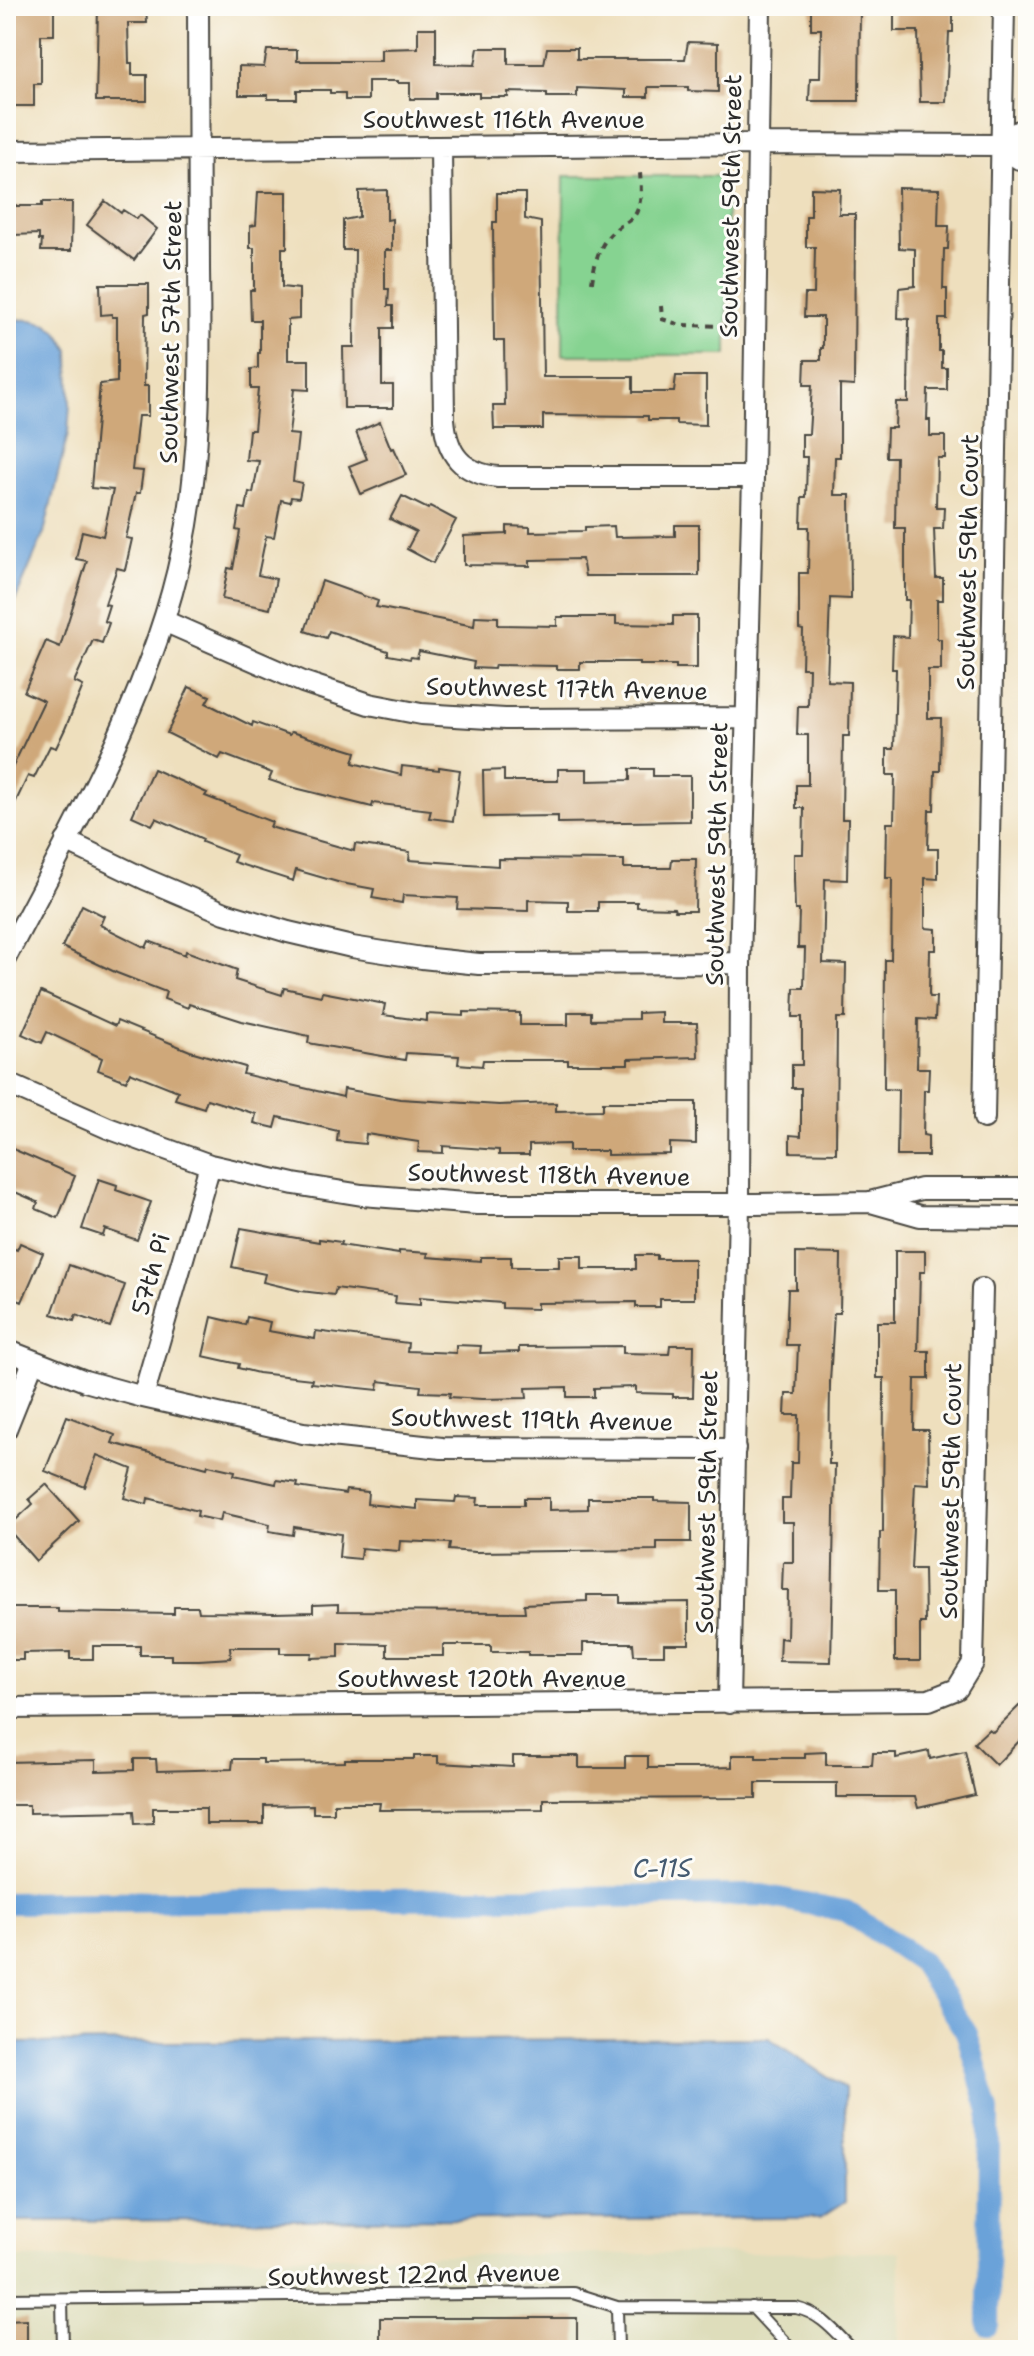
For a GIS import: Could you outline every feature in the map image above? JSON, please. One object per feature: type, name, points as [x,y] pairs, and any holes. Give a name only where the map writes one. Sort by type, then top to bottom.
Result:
[{"type":"street","name":"Southwest 57th Street","points":[[6,957],[124,722],[164,621],[182,554],[194,488],[199,435],[198,6]]},
{"type":"street","name":"Southwest 59th Street","points":[[729,1703],[739,1204],[740,963],[753,477],[760,6]]},
{"type":"street","name":"Southwest 59th Court","points":[[984,1118],[1004,6]]},
{"type":"street","name":"Southwest 116th Avenue","points":[[1002,145],[1019,131],[1028,131]]},
{"type":"street","name":"Southwest 116th Avenue","points":[[6,151],[759,144],[1002,145],[1019,159],[1028,159]]},
{"type":"street","points":[[441,147],[444,419],[449,446],[457,459],[473,472],[498,477],[753,477]]},
{"type":"street","name":"Southwest 117th Avenue","points":[[164,621],[303,682],[369,704],[421,714],[505,719],[746,718]]},
{"type":"street","points":[[66,841],[225,913],[352,947],[479,964],[740,963]]},
{"type":"street","name":"Southwest 118th Avenue","points":[[6,1083],[108,1128],[210,1165],[362,1195],[477,1204],[739,1204],[870,1202],[921,1189],[1028,1189]]},
{"type":"street","name":"57th Pi","points":[[143,1397],[210,1165]]},
{"type":"street","name":"Southwest 118th Avenue","points":[[870,1202],[920,1216],[1028,1217]]},
{"type":"street","name":"Southwest 59th Court","points":[[957,1689],[973,1663],[982,1289]]},
{"type":"street","name":"Southwest 119th Avenue","points":[[6,1350],[85,1381],[143,1397],[289,1430],[373,1443],[442,1448],[735,1449]]},
{"type":"street","points":[[6,1429],[33,1362]]},
{"type":"street","name":"Southwest 120th Avenue","points":[[6,1708],[929,1700],[957,1689]]},
{"type":"lane","name":"Southwest 122nd Avenue","points":[[6,2299],[573,2293],[617,2307],[796,2308],[810,2311],[821,2318],[853,2350]]},
{"type":"lane","points":[[62,2299],[63,2350]]},
{"type":"lane","points":[[617,2307],[618,2350]]},
{"type":"lane","points":[[752,2307],[792,2350]]},
{"type":"path","points":[[592,282],[601,246],[607,237],[637,213],[641,199],[640,173]]},
{"type":"path","points":[[661,306],[662,319],[681,325],[729,326]]},
{"type":"shaded area","points":[[900,2252],[899,2350],[6,2350],[6,2258]]},
{"type":"green space","points":[[564,176],[720,176],[727,184],[727,355],[563,355]]},
{"type":"water","points":[[6,319],[47,324],[58,333],[69,350],[70,404],[68,433],[44,533],[6,622]]},
{"type":"water","points":[[769,2038],[845,2088],[845,2202],[820,2218],[6,2221],[6,2043]]},
{"type":"building","points":[[6,6],[54,6],[54,35],[41,35],[41,84],[34,84],[34,106],[11,106],[11,85],[6,86]]},
{"type":"building","points":[[98,6],[146,6],[147,23],[128,23],[129,63],[132,63],[132,75],[147,75],[147,101],[96,101]]},
{"type":"building","points":[[811,6],[860,6],[859,101],[809,101],[810,78],[820,78],[821,29],[811,29]]},
{"type":"building","points":[[894,6],[953,6],[946,102],[920,102],[918,31],[894,31]]},
{"type":"building","points":[[418,28],[436,28],[436,64],[475,65],[478,48],[508,48],[508,64],[544,64],[547,48],[577,48],[577,59],[685,59],[688,42],[718,43],[718,92],[688,91],[688,87],[648,87],[648,97],[626,97],[626,90],[577,88],[577,97],[508,92],[508,97],[436,93],[436,99],[410,99],[410,83],[368,81],[368,100],[345,100],[345,93],[330,93],[330,90],[297,90],[297,99],[239,95],[239,66],[264,67],[267,50],[297,50],[297,61],[381,61],[381,49],[418,48]]},
{"type":"building","points":[[811,188],[840,189],[839,214],[855,214],[854,386],[840,385],[840,457],[835,457],[834,495],[850,495],[851,599],[830,598],[827,681],[850,682],[849,736],[843,736],[842,819],[848,819],[847,880],[825,879],[823,963],[846,964],[845,1018],[837,1018],[836,1153],[790,1152],[790,1135],[801,1136],[801,1088],[792,1088],[792,1065],[802,1065],[802,1017],[793,1017],[794,988],[804,988],[805,948],[798,948],[799,910],[795,910],[794,854],[803,854],[804,808],[796,808],[796,785],[808,785],[808,735],[797,735],[798,706],[808,706],[809,668],[802,668],[803,630],[799,629],[799,573],[808,573],[809,527],[801,527],[802,497],[806,497],[807,457],[802,457],[802,434],[809,434],[812,385],[804,385],[805,360],[821,360],[823,348],[823,317],[804,317],[805,294],[814,294],[815,247],[806,247],[806,216],[811,216]]},
{"type":"building","points":[[898,188],[939,189],[938,226],[949,226],[948,249],[944,249],[943,289],[947,289],[947,319],[939,319],[939,351],[942,351],[942,368],[947,368],[947,390],[928,390],[927,420],[930,420],[930,436],[945,436],[945,458],[937,458],[936,507],[944,507],[943,529],[934,529],[936,578],[943,578],[943,600],[937,600],[941,670],[928,670],[928,718],[941,718],[940,771],[935,771],[934,810],[929,810],[928,849],[938,849],[938,879],[925,878],[925,928],[936,929],[936,950],[930,950],[929,994],[936,997],[935,1020],[918,1019],[917,1068],[929,1068],[928,1090],[924,1090],[923,1135],[928,1136],[928,1156],[897,1156],[898,1090],[884,1089],[885,960],[891,960],[892,878],[886,878],[887,823],[894,823],[895,775],[887,775],[887,749],[894,749],[896,669],[892,669],[893,636],[908,637],[909,600],[905,600],[905,528],[895,528],[896,457],[886,457],[887,428],[895,428],[896,402],[908,402],[909,319],[898,318],[899,288],[915,286],[915,249],[899,248]]},
{"type":"building","points":[[387,190],[387,220],[392,219],[392,250],[385,250],[385,289],[389,289],[388,306],[393,306],[393,328],[382,328],[382,385],[393,385],[393,408],[344,408],[343,347],[354,347],[355,250],[343,250],[343,220],[359,217],[359,191]]},
{"type":"building","points":[[258,192],[287,192],[287,248],[282,248],[282,287],[299,289],[299,319],[288,320],[288,360],[309,360],[309,390],[294,389],[289,434],[298,435],[293,481],[302,483],[299,498],[291,497],[290,502],[281,500],[274,537],[266,536],[258,575],[276,579],[270,609],[222,599],[228,568],[233,569],[240,531],[236,530],[240,508],[246,509],[249,492],[253,493],[259,461],[246,460],[249,430],[254,430],[258,389],[251,389],[251,369],[258,368],[260,353],[260,320],[251,320],[250,290],[254,290],[254,248],[250,248],[250,226],[256,225]]},
{"type":"building","points":[[497,193],[525,193],[525,219],[541,222],[543,377],[633,377],[633,392],[674,392],[676,376],[706,376],[706,425],[676,424],[676,420],[648,420],[648,416],[543,415],[543,429],[494,429],[493,406],[505,406],[504,341],[494,341],[493,222],[497,222]]},
{"type":"building","points":[[105,201],[121,213],[123,210],[137,219],[140,215],[157,229],[134,260],[87,225]]},
{"type":"building","points":[[42,202],[72,202],[71,251],[41,251],[39,234],[13,235],[13,206],[42,206]]},
{"type":"building","points":[[100,284],[149,284],[149,313],[145,314],[144,386],[148,386],[148,416],[138,416],[132,470],[143,471],[140,493],[136,493],[126,538],[132,539],[125,570],[117,568],[105,604],[109,605],[104,621],[109,623],[102,643],[93,640],[74,682],[83,686],[65,729],[56,748],[50,746],[34,778],[28,776],[6,822],[6,781],[44,701],[24,692],[46,641],[60,647],[87,561],[76,559],[82,531],[103,536],[113,490],[91,488],[100,384],[117,382],[117,317],[101,315]]},
{"type":"building","points":[[380,422],[406,475],[361,494],[349,466],[367,459],[356,432]]},
{"type":"building","points":[[402,496],[456,520],[433,563],[407,549],[416,532],[390,519]]},
{"type":"building","points":[[675,525],[699,525],[699,576],[585,576],[582,559],[530,560],[530,566],[464,565],[464,536],[507,534],[507,526],[530,527],[530,532],[585,531],[585,527],[614,526],[615,537],[675,536]]},
{"type":"building","points":[[322,581],[378,601],[376,607],[474,626],[475,616],[498,617],[498,625],[557,626],[557,617],[616,617],[616,624],[673,625],[673,616],[697,616],[697,668],[639,665],[639,662],[580,662],[580,669],[495,665],[494,669],[473,668],[474,662],[419,651],[417,658],[410,659],[388,655],[388,651],[329,631],[326,638],[305,631]]},
{"type":"building","points":[[189,687],[210,696],[206,703],[252,726],[253,722],[289,735],[291,732],[356,752],[353,763],[401,775],[402,766],[460,770],[453,821],[429,818],[431,810],[373,803],[372,807],[287,786],[269,780],[272,773],[222,754],[219,759],[167,733]]},
{"type":"building","points":[[153,769],[207,793],[205,796],[272,822],[270,827],[354,851],[355,844],[410,852],[409,860],[498,866],[498,859],[624,860],[624,868],[671,868],[672,859],[696,859],[695,911],[637,907],[637,902],[598,902],[598,911],[568,911],[568,901],[528,900],[528,911],[457,909],[458,898],[403,895],[402,903],[372,898],[374,889],[296,870],[293,881],[233,862],[236,855],[202,842],[203,839],[156,818],[152,825],[132,816]]},
{"type":"building","points":[[558,769],[587,769],[587,781],[630,780],[630,769],[653,769],[653,776],[690,776],[690,821],[558,823],[558,816],[484,817],[483,771],[504,770],[504,781],[558,781]]},
{"type":"building","points":[[82,905],[104,916],[100,925],[146,948],[149,941],[185,955],[186,951],[237,970],[235,980],[282,995],[284,988],[321,996],[322,992],[385,1004],[383,1015],[427,1021],[427,1014],[520,1013],[520,1025],[568,1025],[568,1012],[591,1012],[591,1020],[638,1019],[638,1013],[661,1012],[661,1023],[697,1023],[698,1057],[628,1059],[628,1064],[483,1060],[482,1066],[458,1064],[459,1056],[406,1053],[405,1060],[308,1043],[309,1036],[242,1021],[189,1004],[188,1008],[164,999],[166,992],[62,947]]},
{"type":"building","points":[[41,992],[115,1026],[117,1021],[190,1051],[245,1067],[243,1074],[343,1097],[344,1089],[400,1099],[499,1105],[556,1103],[556,1111],[603,1110],[603,1102],[696,1102],[696,1144],[670,1143],[670,1154],[607,1155],[607,1151],[569,1151],[569,1144],[529,1145],[529,1155],[499,1155],[499,1150],[443,1146],[443,1153],[418,1152],[419,1142],[366,1134],[365,1144],[337,1141],[338,1131],[278,1117],[275,1128],[254,1123],[256,1114],[207,1099],[204,1108],[175,1099],[178,1091],[130,1072],[126,1081],[98,1070],[102,1058],[47,1032],[42,1043],[22,1034]]},
{"type":"building","points":[[6,1146],[75,1176],[58,1218],[36,1209],[38,1202],[6,1188]]},
{"type":"building","points":[[99,1179],[117,1185],[116,1190],[151,1202],[137,1240],[105,1229],[103,1236],[82,1229]]},
{"type":"building","points":[[241,1228],[319,1242],[319,1239],[341,1242],[340,1245],[399,1254],[399,1251],[428,1253],[427,1257],[481,1261],[481,1257],[511,1257],[511,1267],[559,1267],[559,1256],[582,1256],[582,1269],[636,1269],[636,1255],[657,1255],[657,1259],[694,1259],[694,1299],[660,1299],[660,1307],[636,1307],[636,1302],[537,1303],[537,1309],[502,1308],[502,1303],[420,1297],[420,1305],[395,1303],[396,1296],[336,1288],[334,1295],[301,1291],[263,1282],[265,1274],[232,1267]]},
{"type":"building","points":[[20,1243],[43,1253],[22,1302],[6,1295],[6,1246],[17,1250]]},
{"type":"building","points":[[895,1251],[925,1251],[925,1272],[920,1272],[918,1351],[929,1351],[929,1379],[915,1379],[914,1430],[928,1430],[929,1484],[915,1483],[911,1569],[924,1569],[925,1623],[920,1623],[920,1661],[895,1661],[895,1590],[879,1590],[880,1532],[883,1532],[884,1378],[877,1378],[877,1322],[895,1322]]},
{"type":"building","points":[[796,1253],[841,1254],[840,1313],[834,1313],[830,1382],[829,1464],[835,1464],[831,1662],[779,1661],[780,1638],[787,1639],[788,1590],[782,1590],[783,1562],[793,1562],[793,1522],[782,1522],[782,1499],[790,1499],[791,1463],[798,1463],[799,1415],[785,1415],[786,1394],[796,1394],[798,1345],[786,1345],[788,1289],[796,1289]]},
{"type":"building","points":[[69,1265],[125,1285],[110,1327],[76,1315],[74,1321],[52,1314]]},
{"type":"building","points":[[212,1317],[245,1325],[247,1317],[270,1322],[268,1331],[315,1339],[316,1331],[408,1343],[407,1351],[456,1353],[456,1345],[481,1346],[480,1353],[519,1352],[519,1347],[623,1346],[623,1353],[669,1354],[670,1345],[694,1345],[693,1397],[636,1393],[636,1387],[594,1388],[594,1397],[567,1397],[567,1387],[526,1388],[527,1398],[482,1399],[420,1392],[421,1386],[379,1381],[378,1390],[311,1383],[312,1379],[258,1373],[238,1368],[239,1364],[203,1356]]},
{"type":"building","points":[[67,1416],[115,1435],[112,1443],[207,1468],[208,1465],[235,1471],[234,1475],[276,1484],[277,1480],[298,1483],[297,1487],[345,1494],[346,1490],[368,1492],[367,1504],[417,1509],[417,1500],[455,1502],[456,1497],[478,1498],[477,1505],[524,1505],[524,1498],[549,1498],[549,1510],[588,1509],[588,1498],[654,1498],[654,1501],[691,1502],[691,1542],[657,1542],[657,1550],[475,1552],[449,1550],[450,1543],[400,1541],[399,1551],[361,1548],[360,1559],[339,1557],[341,1534],[294,1527],[293,1535],[269,1531],[270,1524],[222,1513],[220,1521],[197,1516],[198,1511],[148,1498],[147,1504],[124,1498],[132,1469],[97,1455],[85,1487],[45,1471]]},
{"type":"building","points":[[46,1484],[79,1521],[36,1561],[7,1528],[33,1504],[29,1499]]},
{"type":"building","points":[[587,1595],[620,1595],[620,1603],[689,1602],[689,1644],[664,1644],[664,1655],[634,1655],[633,1643],[583,1643],[583,1655],[528,1655],[528,1652],[491,1652],[491,1645],[443,1645],[443,1656],[387,1656],[387,1644],[339,1643],[339,1657],[311,1658],[312,1653],[280,1653],[280,1647],[230,1647],[231,1658],[199,1660],[171,1660],[171,1655],[140,1655],[140,1646],[93,1646],[93,1659],[70,1659],[70,1652],[23,1653],[23,1660],[6,1660],[6,1608],[174,1614],[174,1607],[198,1607],[199,1612],[275,1613],[313,1612],[313,1605],[338,1604],[338,1611],[525,1612],[524,1604],[587,1601]]},
{"type":"building","points":[[1020,1705],[1028,1713],[1028,1732],[996,1765],[974,1743],[989,1729],[993,1732]]},
{"type":"building","points":[[929,1751],[930,1759],[965,1751],[975,1795],[918,1808],[915,1797],[837,1797],[837,1783],[756,1783],[756,1798],[543,1799],[543,1809],[379,1810],[380,1803],[334,1803],[334,1813],[313,1813],[313,1805],[264,1806],[264,1824],[206,1824],[206,1808],[153,1808],[153,1823],[135,1824],[134,1811],[29,1813],[29,1805],[6,1805],[6,1762],[96,1760],[96,1771],[134,1770],[134,1759],[156,1759],[157,1771],[232,1769],[233,1759],[263,1759],[263,1763],[345,1762],[345,1759],[438,1756],[438,1763],[513,1767],[513,1756],[579,1756],[579,1768],[625,1768],[625,1756],[648,1756],[648,1768],[697,1768],[732,1767],[732,1755],[805,1758],[805,1753],[826,1752],[826,1765],[872,1765],[873,1753],[896,1753],[896,1758]]},
{"type":"building","points":[[380,2318],[577,2318],[577,2345],[573,2345],[573,2350],[385,2350],[385,2346],[380,2346]]},
{"type":"building","points":[[27,2319],[27,2346],[23,2346],[23,2350],[6,2350],[6,2320]]},
{"type":"waterway","name":"C-11S","points":[[6,1903],[762,1895],[846,1911],[921,1962],[967,2034],[989,2111],[988,2325]]}]
